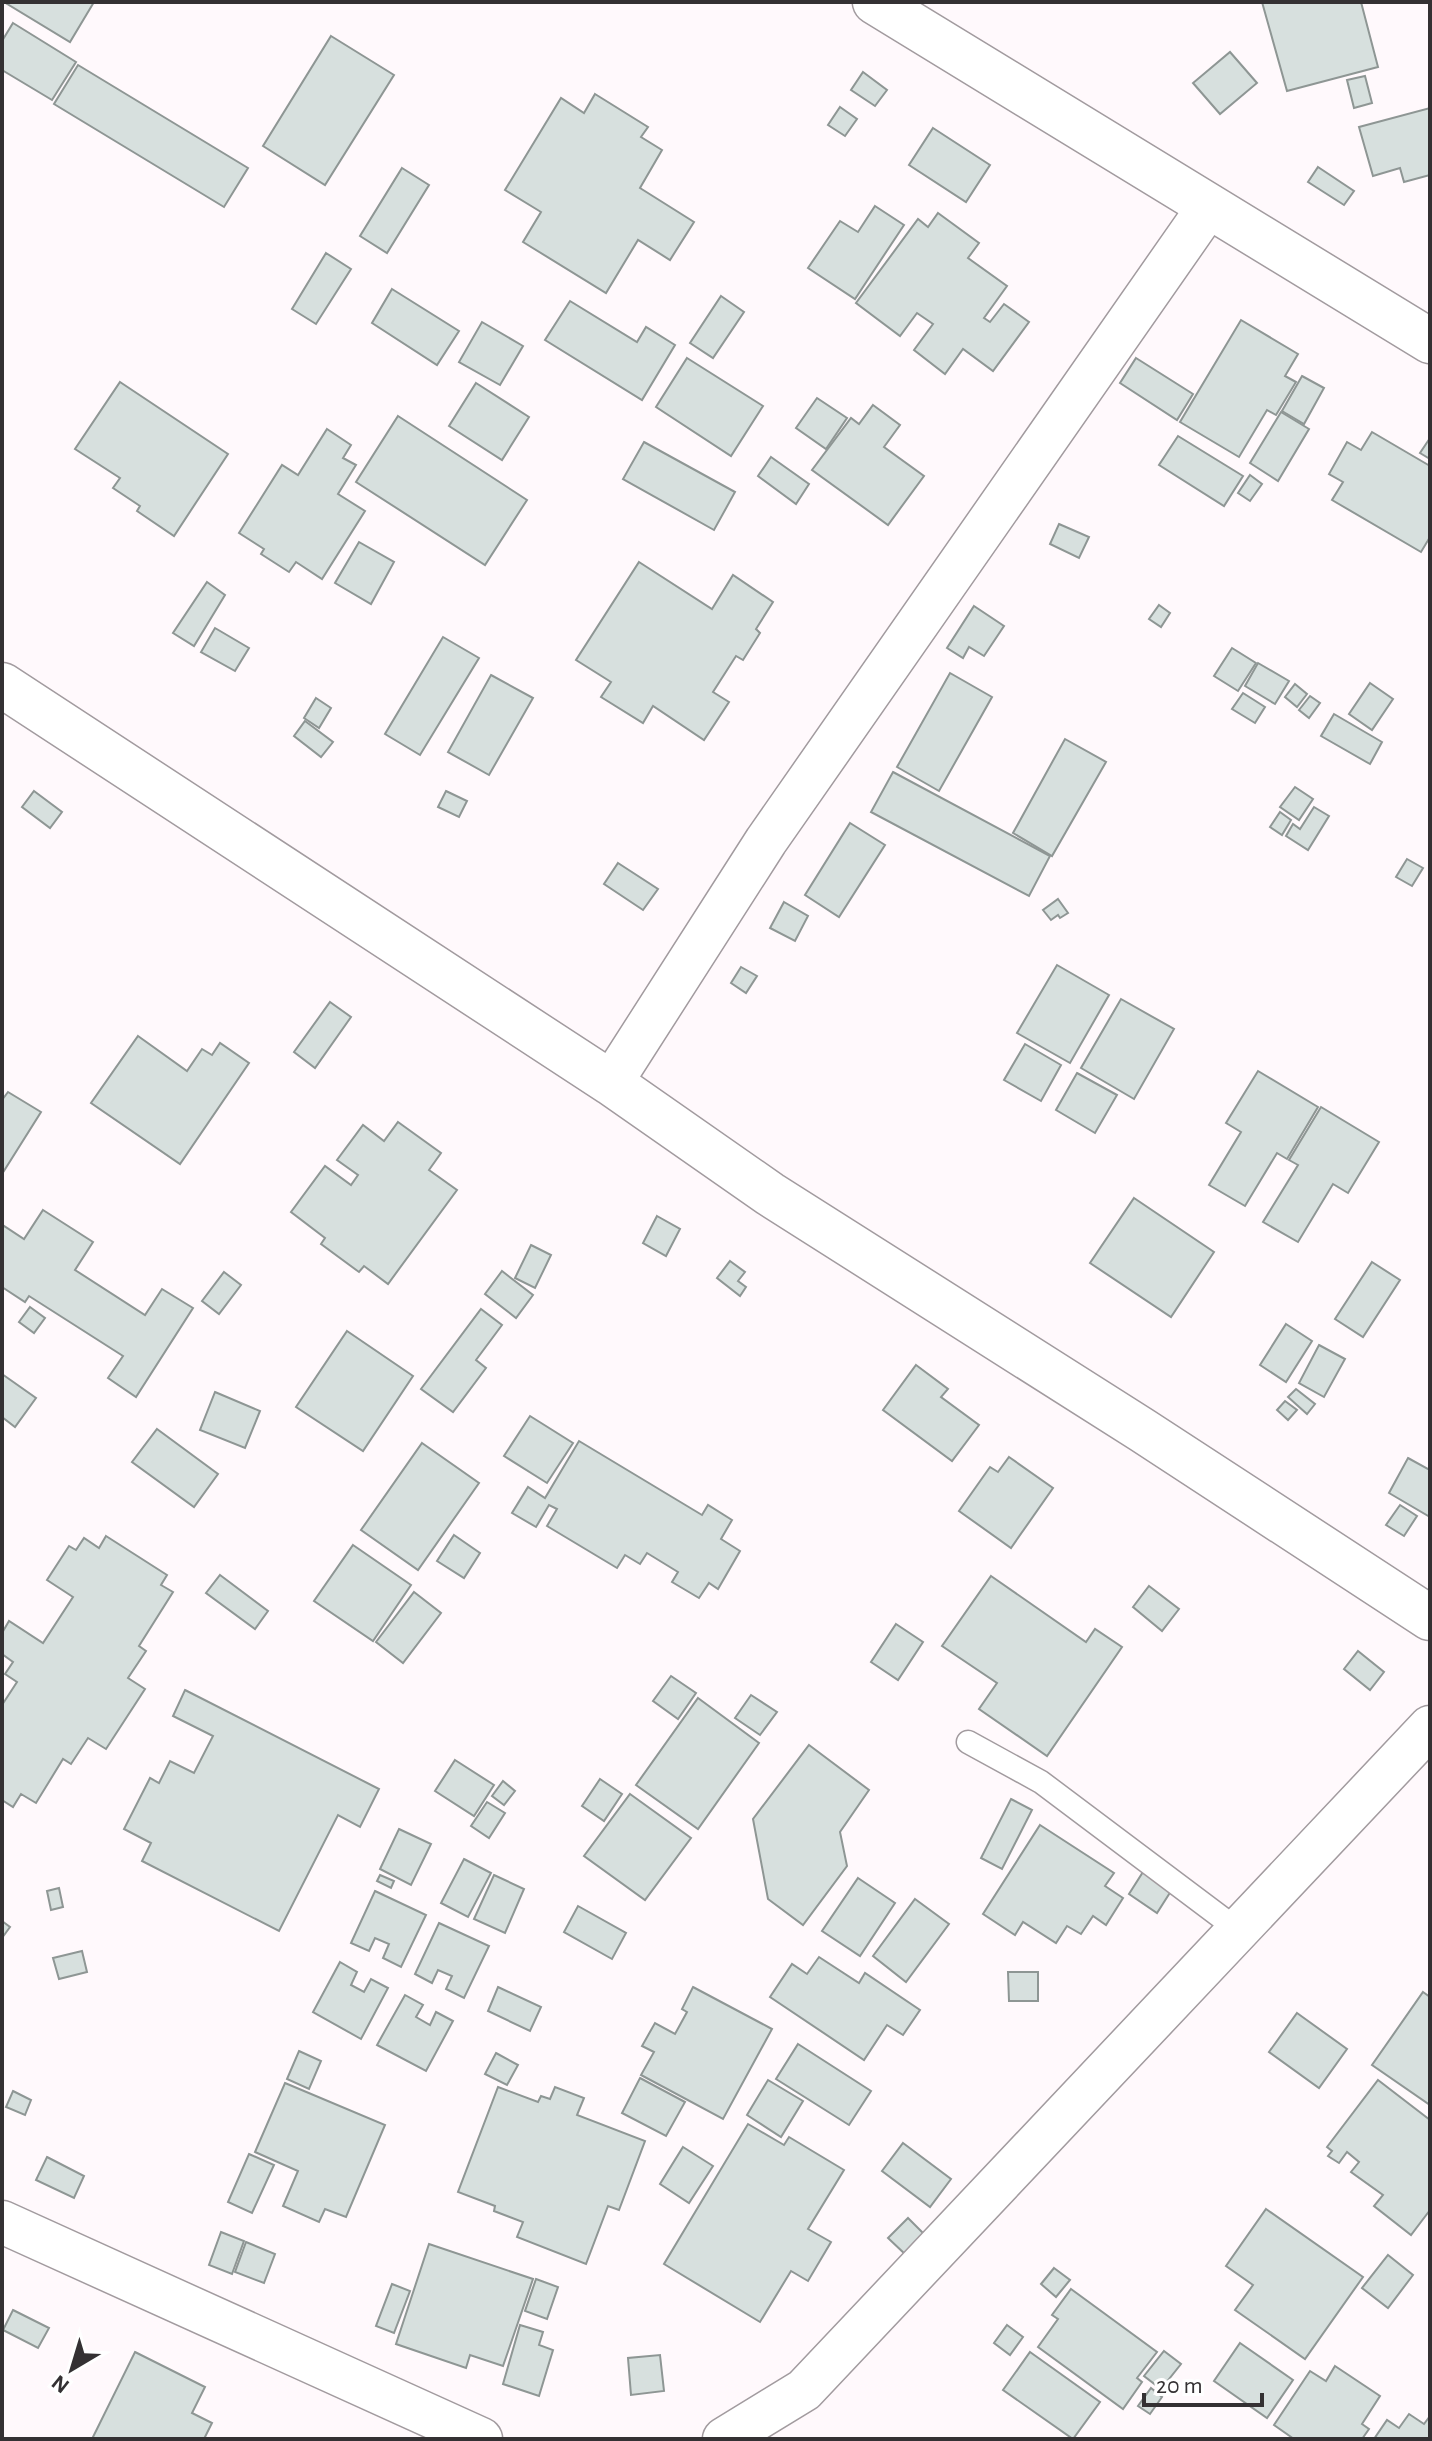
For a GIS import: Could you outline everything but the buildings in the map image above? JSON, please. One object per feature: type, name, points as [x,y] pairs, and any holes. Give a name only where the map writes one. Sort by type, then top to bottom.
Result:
[{"type":"street","points":[[875,2],[1430,341]]},
{"type":"street","points":[[611,1083],[766,841],[1209,206]]},
{"type":"street","points":[[2,685],[611,1083],[770,1194],[1142,1430],[1430,1618]]},
{"type":"street","points":[[724,2439],[804,2390],[1430,1727]]},
{"type":"street","points":[[2,2222],[481,2439]]},
{"type":"street","points":[[778,2439],[804,2390]]},
{"type":"lane","points":[[968,1742],[1041,1782],[1238,1930]]}]
